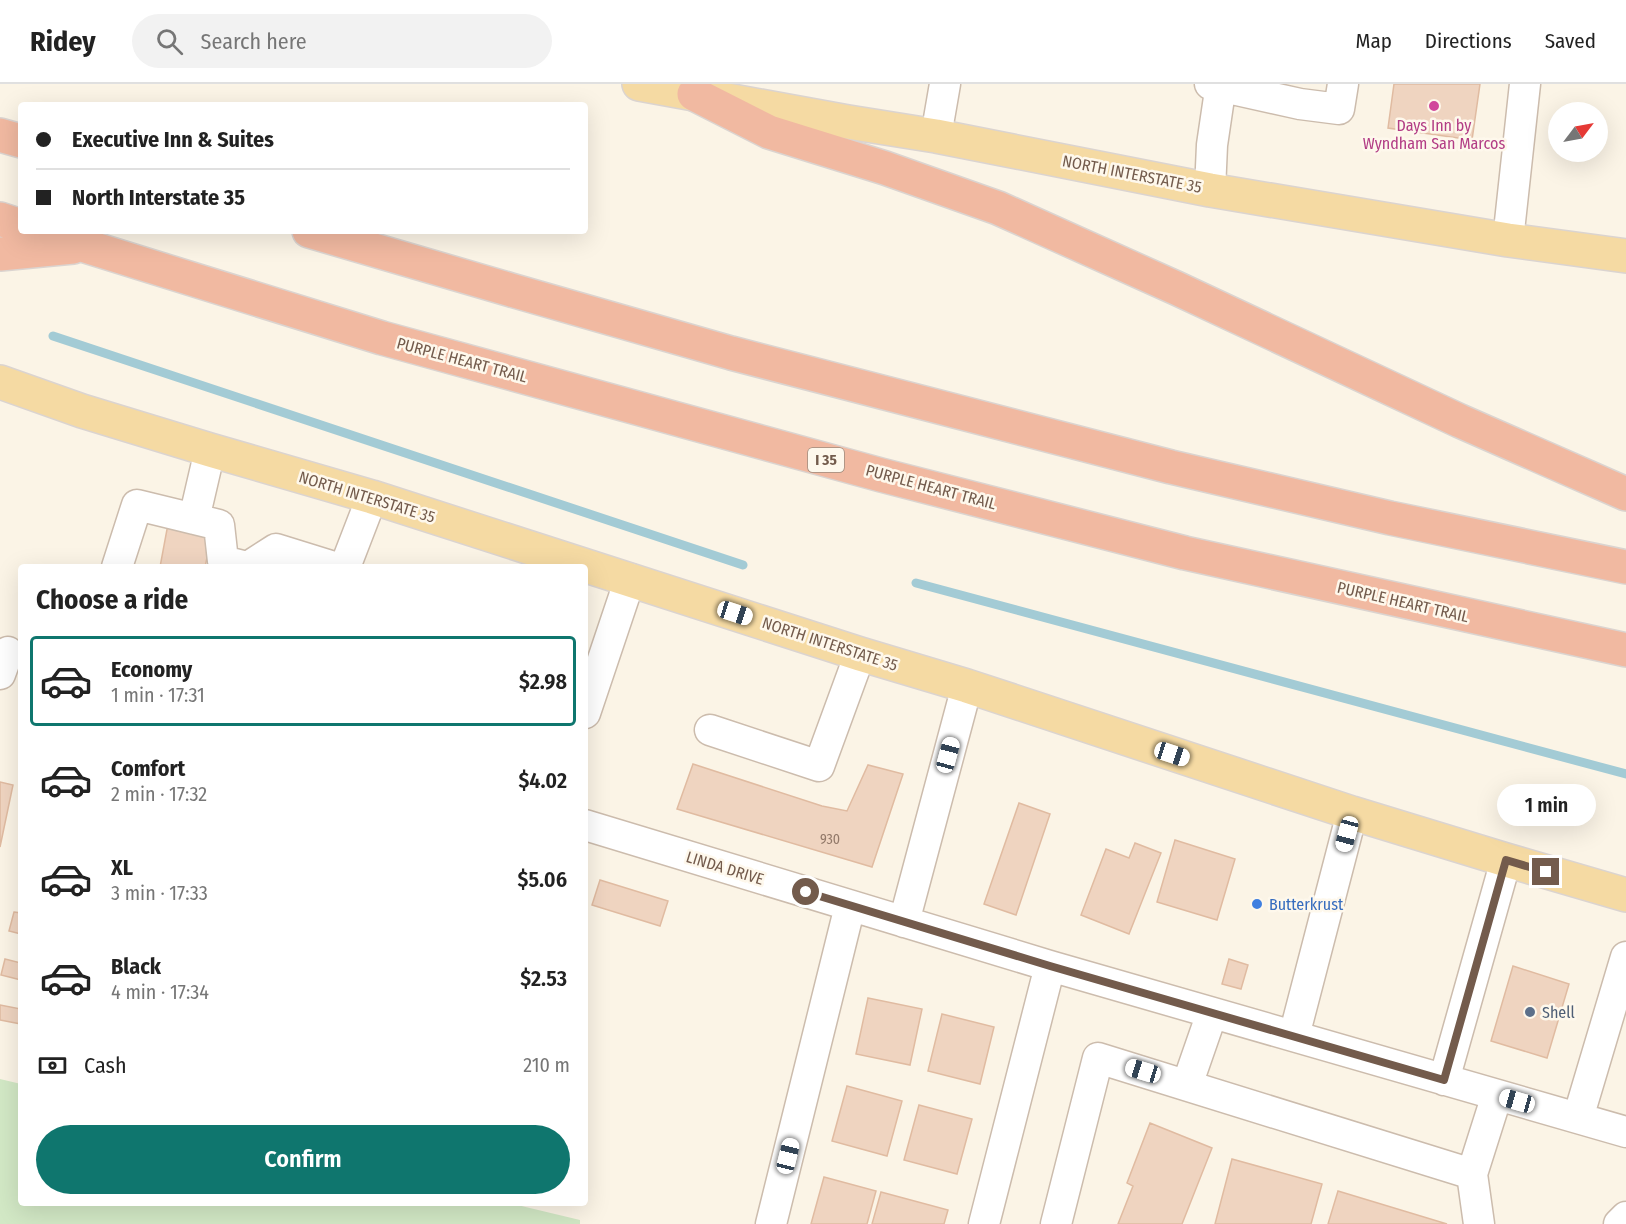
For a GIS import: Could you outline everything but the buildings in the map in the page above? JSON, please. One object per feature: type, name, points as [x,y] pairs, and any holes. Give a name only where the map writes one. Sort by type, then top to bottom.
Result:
[{"type":"highway","points":[[694,94],[770,132],[885,168],[998,208],[1460,421],[1626,494]]},
{"type":"highway","points":[[0,135],[18,140]]},
{"type":"highway","points":[[0,219],[18,225]]},
{"type":"highway","name":"PURPLE HEART TRAIL","points":[[47,234],[382,338],[881,475],[1185,553],[1626,650]]},
{"type":"highway","points":[[319,234],[731,353],[1171,467],[1390,518],[1626,567]]},
{"type":"highway","points":[[0,254],[85,246]]},
{"type":"main road","name":"NORTH INTERSTATE 35","points":[[639,84],[936,136],[1210,190],[1508,240],[1626,256]]},
{"type":"main road","name":"NORTH INTERSTATE 35","points":[[0,382],[82,411],[372,497],[583,564]]},
{"type":"main road","name":"NORTH INTERSTATE 35","points":[[588,566],[860,654],[967,686],[1352,813],[1626,895]]},
{"type":"street","points":[[936,136],[945,84]]},
{"type":"street","points":[[1210,190],[1217,85],[1300,104],[1339,109],[1343,84]]},
{"type":"street","points":[[1508,240],[1525,84]]},
{"type":"street","points":[[194,519],[210,450]]},
{"type":"street","points":[[346,564],[372,497]]},
{"type":"street","points":[[118,564],[137,505],[219,525],[223,561],[235,564]]},
{"type":"street","points":[[252,564],[276,549],[324,564]]},
{"type":"street","points":[[588,704],[630,579]]},
{"type":"street","points":[[710,730],[819,766],[860,654]]},
{"type":"street","points":[[904,922],[967,686]]},
{"type":"street","points":[[1294,1036],[1352,813]]},
{"type":"street","name":"LINDA DRIVE","points":[[588,826],[1050,966],[1626,1132]]},
{"type":"street","points":[[1444,1080],[1506,860]]},
{"type":"street","points":[[771,1224],[850,906]]},
{"type":"street","points":[[1578,1119],[1626,957]]},
{"type":"street","points":[[984,1224],[1050,966]]},
{"type":"street","points":[[1187,1085],[1212,1013]]},
{"type":"street","points":[[1056,1224],[1098,1058],[1472,1174]]},
{"type":"street","points":[[1479,1224],[1472,1174],[1497,1095]]},
{"type":"street","points":[[1619,1224],[1626,1217]]},
{"type":"green space","points":[[0,1079],[18,1083],[18,1206],[522,1206],[580,1220],[580,1224],[0,1224]]},
{"type":"waterway","points":[[53,336],[743,565]]},
{"type":"waterway","points":[[916,583],[1626,774]]},
{"type":"place","name":"Days Inn by Wyndham San Marcos","points":[[1434,106]]},
{"type":"place","name":"Butterkrust","points":[[1257,904]]},
{"type":"place","name":"Shell","points":[[1530,1012]]},
{"type":"route","points":[[806,892],[1050,966],[1444,1080],[1506,860],[1546,872]]}]
